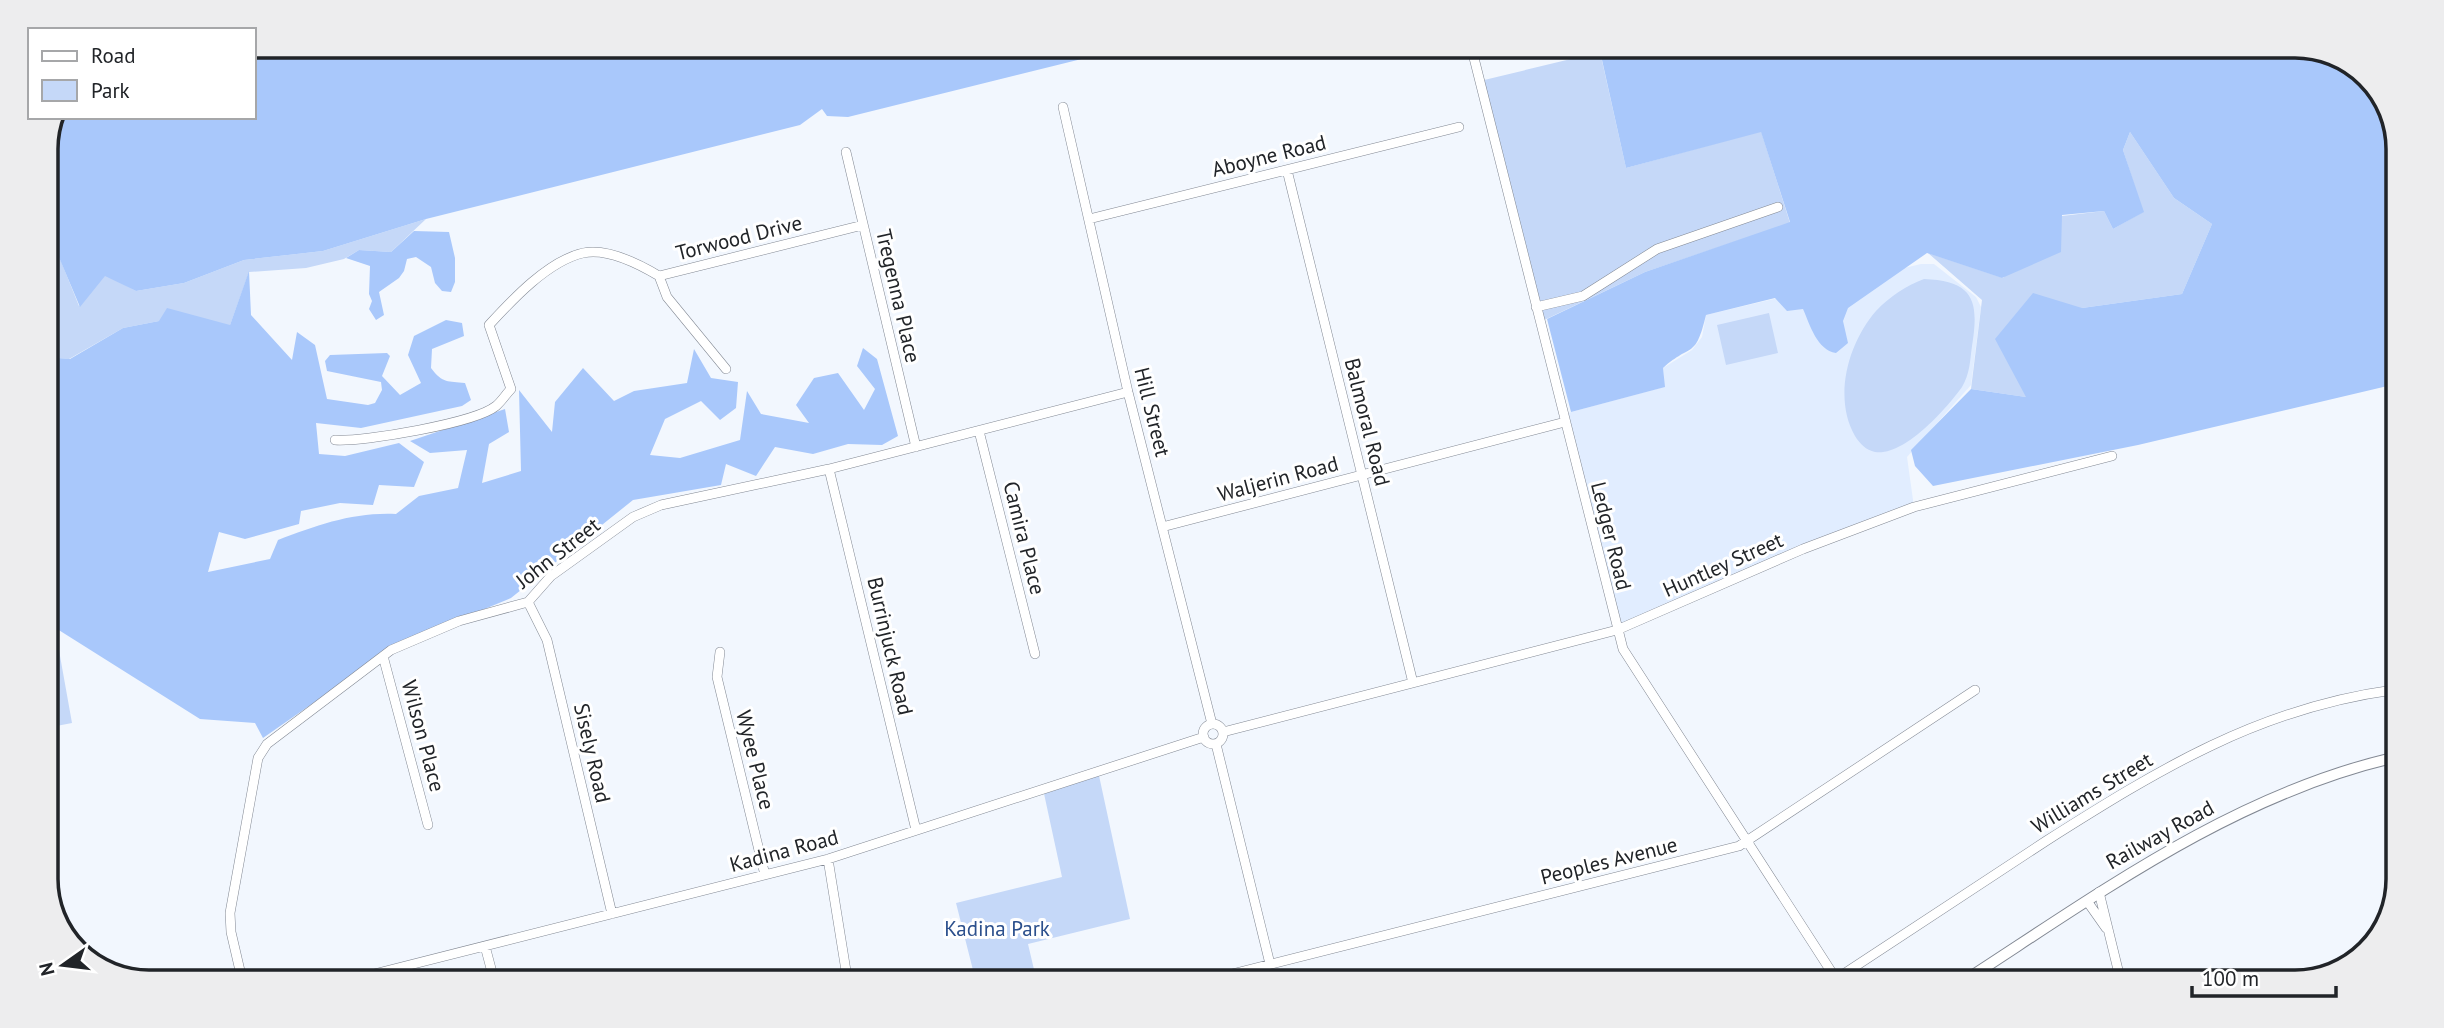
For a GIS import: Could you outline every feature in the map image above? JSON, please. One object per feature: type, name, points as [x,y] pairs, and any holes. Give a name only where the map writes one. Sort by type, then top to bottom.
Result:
[{"type":"street","name":"Ledger Road","points":[[1474,58],[1623,649],[1828,970]]},
{"type":"street","name":"Hill Street","points":[[1063,107],[1128,392],[1212,724]]},
{"type":"street","name":"Aboyne Road","points":[[1089,219],[1459,127]]},
{"type":"street","name":"Tregenna Place","points":[[846,152],[916,447]]},
{"type":"street","name":"Balmoral Road","points":[[1287,170],[1413,683]]},
{"type":"street","points":[[1536,307],[1583,296],[1657,249],[1778,207]]},
{"type":"street","name":"Torwood Drive","points":[[335,440],[372,439],[453,421],[495,407],[511,389],[489,324],[544,272],[584,253],[628,258],[659,276],[863,225]]},
{"type":"street","points":[[659,276],[667,297],[726,369]]},
{"type":"street","name":"John Street","points":[[240,970],[231,932],[230,913],[258,758],[267,744],[383,656],[460,621],[528,602],[551,576],[634,517],[661,505],[829,469],[1128,392]]},
{"type":"street","name":"Waljerin Road","points":[[1162,527],[1565,422]]},
{"type":"street","name":"Camira Place","points":[[979,431],[1035,654]]},
{"type":"street","name":"Huntley Street","points":[[1223,732],[1617,631],[1803,549],[1914,507],[2112,456]]},
{"type":"street","name":"Burrinjuck Road","points":[[829,469],[916,830]]},
{"type":"street","name":"Sisely Road","points":[[528,602],[547,640],[612,914]]},
{"type":"street","name":"Wyee Place","points":[[720,652],[717,677],[765,875]]},
{"type":"street","name":"Wilson Place","points":[[383,656],[428,825]]},
{"type":"street","name":"Peoples Avenue","points":[[1247,970],[1739,846],[1975,690]]},
{"type":"street","name":"Williams Street","points":[[1850,970],[2136,784],[2250,726],[2353,695],[2386,691]]},
{"type":"street","points":[[1212,724],[1219,726],[1223,732],[1222,740],[1216,744],[1209,743],[1204,737],[1205,729],[1212,724]]},
{"type":"street","name":"Kadina Road","points":[[390,970],[828,859],[1204,737]]},
{"type":"street","points":[[1216,744],[1270,964]]},
{"type":"street","name":"Railway Road","points":[[1981,970],[2099,892],[2185,841],[2293,788],[2386,760]]},
{"type":"street","points":[[828,859],[845,970]]},
{"type":"street","points":[[2099,892],[2118,970]]},
{"type":"street","points":[[2087,901],[2106,928]]},
{"type":"street","points":[[485,946],[491,970]]},
{"type":"shaded area","points":[[256,58],[1086,58],[848,117],[827,116],[822,109],[800,125],[426,219],[323,251],[244,260],[184,283],[136,291],[105,276],[80,307],[58,255],[58,143],[63,119],[256,119]]},
{"type":"shaded area","points":[[1602,58],[2313,60],[2341,70],[2360,84],[2377,109],[2384,131],[2386,386],[2138,445],[1933,486],[1915,466],[1911,450],[1971,389],[2026,397],[1995,339],[2033,293],[2082,308],[2182,294],[2212,224],[2174,198],[2130,132],[2123,150],[2144,212],[2113,229],[2104,211],[2062,215],[2061,252],[2002,278],[1927,253],[1848,308],[1843,321],[1848,343],[1836,353],[1829,351],[1819,342],[1803,309],[1787,311],[1775,298],[1706,315],[1695,345],[1663,368],[1665,387],[1571,412],[1547,319],[1645,272],[1790,222],[1761,132],[1626,168]]},
{"type":"shaded area","points":[[414,231],[449,232],[455,258],[455,282],[451,292],[442,291],[435,283],[431,267],[416,257],[407,259],[399,278],[379,292],[384,315],[376,320],[369,309],[372,301],[369,294],[370,266],[346,258],[359,250],[391,252]]},
{"type":"shaded area","points":[[1921,264],[1934,264],[1976,297],[1981,307],[1971,385],[1907,457],[1914,507],[1617,630],[1564,417],[1571,412],[1664,387],[1663,368],[1692,350],[1702,337],[1706,315]]},
{"type":"shaded area","points":[[249,271],[251,315],[292,360],[297,332],[315,345],[327,399],[368,405],[375,403],[382,390],[381,382],[327,371],[325,361],[330,355],[387,353],[390,356],[382,376],[400,395],[421,383],[408,355],[414,336],[446,320],[462,323],[464,336],[432,349],[431,368],[443,379],[465,383],[471,400],[462,406],[361,428],[316,423],[319,454],[345,456],[399,443],[424,462],[414,487],[379,485],[373,505],[340,503],[301,511],[299,524],[245,539],[219,532],[208,572],[270,559],[278,540],[307,529],[350,517],[396,514],[419,496],[458,488],[467,450],[430,453],[410,441],[505,409],[509,432],[489,444],[482,483],[521,471],[519,390],[552,432],[555,402],[583,368],[614,401],[634,391],[687,383],[694,349],[711,378],[738,382],[736,408],[720,420],[701,401],[665,419],[650,455],[680,458],[740,440],[747,391],[761,414],[809,423],[796,405],[814,378],[838,373],[864,410],[875,389],[857,366],[863,348],[877,359],[898,436],[882,445],[848,444],[813,454],[775,447],[756,476],[726,464],[721,485],[633,500],[511,598],[395,646],[263,738],[255,723],[200,719],[58,630],[58,358],[70,359],[123,328],[159,321],[167,308],[230,325]]},
{"type":"green space","points":[[1575,58],[1601,58],[1626,168],[1761,131],[1790,223],[1645,272],[1540,322],[1480,81]]},
{"type":"green space","points":[[2130,132],[2174,198],[2212,224],[2182,294],[2082,308],[2026,397],[1971,389],[1982,300],[1928,253],[2003,278],[2062,216],[2104,211],[2113,229],[2143,212],[2123,150]]},
{"type":"green space","points":[[426,219],[391,252],[359,250],[344,259],[306,268],[249,272],[229,328],[159,321],[123,328],[69,359],[58,358],[58,254],[79,306],[105,275],[136,291],[184,283],[244,260],[323,251]]},
{"type":"green space","points":[[1924,279],[1954,284],[1970,297],[1975,317],[1967,377],[1946,407],[1924,429],[1899,447],[1886,452],[1875,452],[1859,442],[1848,421],[1845,388],[1851,355],[1866,324],[1876,311],[1898,292]]},
{"type":"green space","points":[[1769,313],[1778,353],[1726,365],[1717,325]]},
{"type":"green space","points":[[58,645],[72,723],[58,726]]},
{"type":"green space","name":"Kadina Park","points":[[1098,771],[1130,919],[1028,944],[1034,970],[973,970],[956,903],[1062,877],[1043,789]]}]
